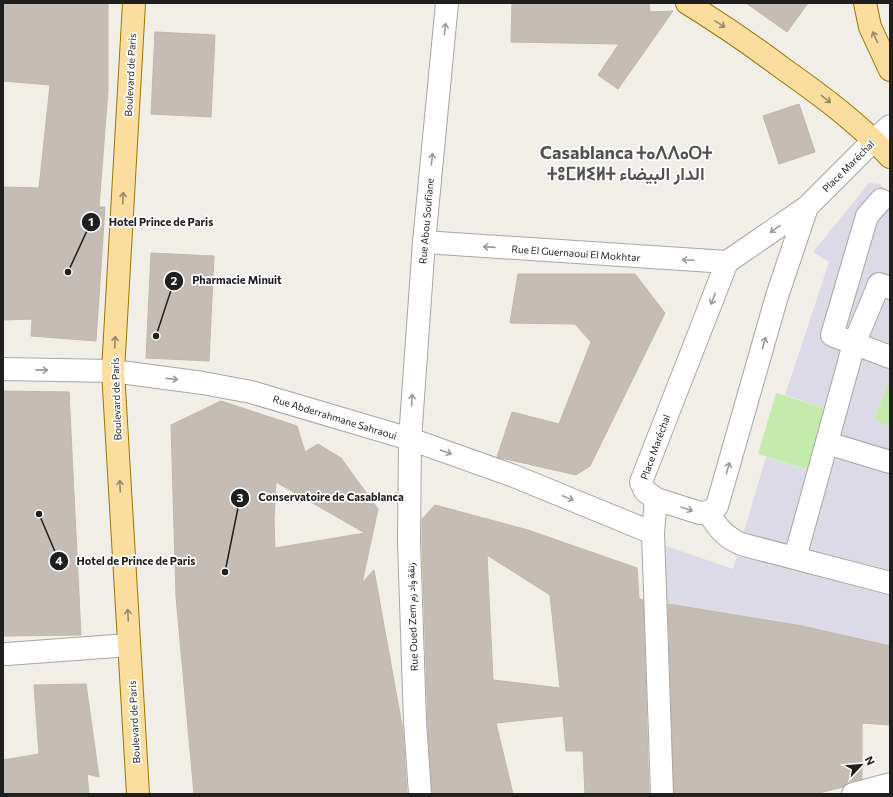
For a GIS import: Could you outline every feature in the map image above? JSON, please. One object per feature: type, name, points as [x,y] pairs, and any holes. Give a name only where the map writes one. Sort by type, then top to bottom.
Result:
[{"type":"main road","name":"Boulevard de Paris","points":[[134,3],[114,372],[138,794]]},
{"type":"main road","points":[[687,3],[728,28],[852,119],[882,133],[890,157]]},
{"type":"main road","points":[[865,3],[870,27],[890,70]]},
{"type":"street","name":"Rue Abou Soufiane","points":[[410,439],[424,242],[448,3]]},
{"type":"street","name":"Place Maréchal","points":[[807,207],[777,296],[717,506],[709,512],[700,513],[656,499],[645,491],[641,482],[727,262],[807,207],[882,133]]},
{"type":"street","points":[[881,200],[867,216],[832,335],[890,357]]},
{"type":"street","name":"Rue El Guernaoui El Mokhtar","points":[[424,242],[727,262]]},
{"type":"street","points":[[796,558],[854,344],[879,284],[890,288]]},
{"type":"street","name":"Rue Abderrahmane Sahraoui","points":[[3,369],[114,372],[203,383],[251,392],[410,439],[514,476],[653,532]]},
{"type":"street","name":"Rue Oued Zem زنقة واد زم","points":[[410,439],[409,550],[415,722],[420,794]]},
{"type":"street","points":[[827,443],[890,462]]},
{"type":"street","points":[[656,499],[653,532],[662,794]]},
{"type":"street","points":[[709,512],[720,530],[734,541],[890,583]]},
{"type":"street","points":[[7,654],[130,645]]},
{"type":"street","points":[[853,794],[890,784]]},
{"type":"green space","points":[[887,385],[890,387],[890,427],[874,420]]},
{"type":"green space","points":[[776,393],[830,410],[812,471],[758,454]]},
{"type":"shaded area","points":[[869,183],[880,184],[890,195],[890,387],[887,385],[874,419],[890,427],[890,646],[802,626],[661,603],[666,546],[733,569],[766,457],[811,471],[830,410],[785,395],[829,262],[813,252]]},
{"type":"building","points":[[3,3],[108,3],[108,90],[99,207],[105,207],[96,341],[31,336],[32,319],[3,320],[3,187],[39,188],[50,85],[3,81]]},
{"type":"building","points":[[512,3],[649,3],[650,12],[673,11],[618,89],[598,75],[619,44],[511,42]]},
{"type":"building","points":[[746,3],[808,3],[787,32]]},
{"type":"building","points":[[155,32],[215,35],[211,117],[151,114]]},
{"type":"building","points":[[799,104],[815,152],[779,164],[763,116]]},
{"type":"building","points":[[151,253],[214,256],[209,361],[146,358]]},
{"type":"building","points":[[518,274],[635,274],[665,313],[590,466],[576,475],[497,457],[512,412],[559,424],[591,342],[575,324],[510,323]]},
{"type":"building","points":[[3,391],[69,392],[81,635],[3,636]]},
{"type":"building","points":[[221,401],[297,426],[305,452],[318,444],[341,458],[378,509],[362,583],[374,570],[403,731],[407,794],[194,794],[176,597],[171,425]],"holes":[[[276,482],[365,533],[275,548],[274,520]]]},
{"type":"building","points":[[435,505],[528,530],[637,568],[639,599],[643,600],[649,794],[585,794],[583,751],[566,751],[563,716],[496,723],[513,794],[432,794],[428,728],[422,519]],"holes":[[[487,555],[550,595],[560,688],[493,680]]]},
{"type":"building","points":[[668,604],[802,626],[890,646],[890,725],[862,723],[862,779],[849,782],[843,787],[815,794],[674,794]]},
{"type":"building","points":[[86,684],[99,777],[87,774],[89,794],[3,794],[3,760],[39,754],[34,685]]},
{"type":"place","name":"Hotel Prince de Paris","points":[[68,272]]},
{"type":"place","name":"Pharmacie Minuit","points":[[156,336]]},
{"type":"place","name":"Hotel de Prince de Paris","points":[[39,514]]},
{"type":"place","name":"Conservatoire de Casablanca","points":[[225,572]]},
{"type":"district","name":"Casablanca ⵜⴰⴷⴷⴰⵔⵜ ⵜⵓⵎⵍⵉⵍⵜ الدار البيضاء","points":[[626,163]]}]
